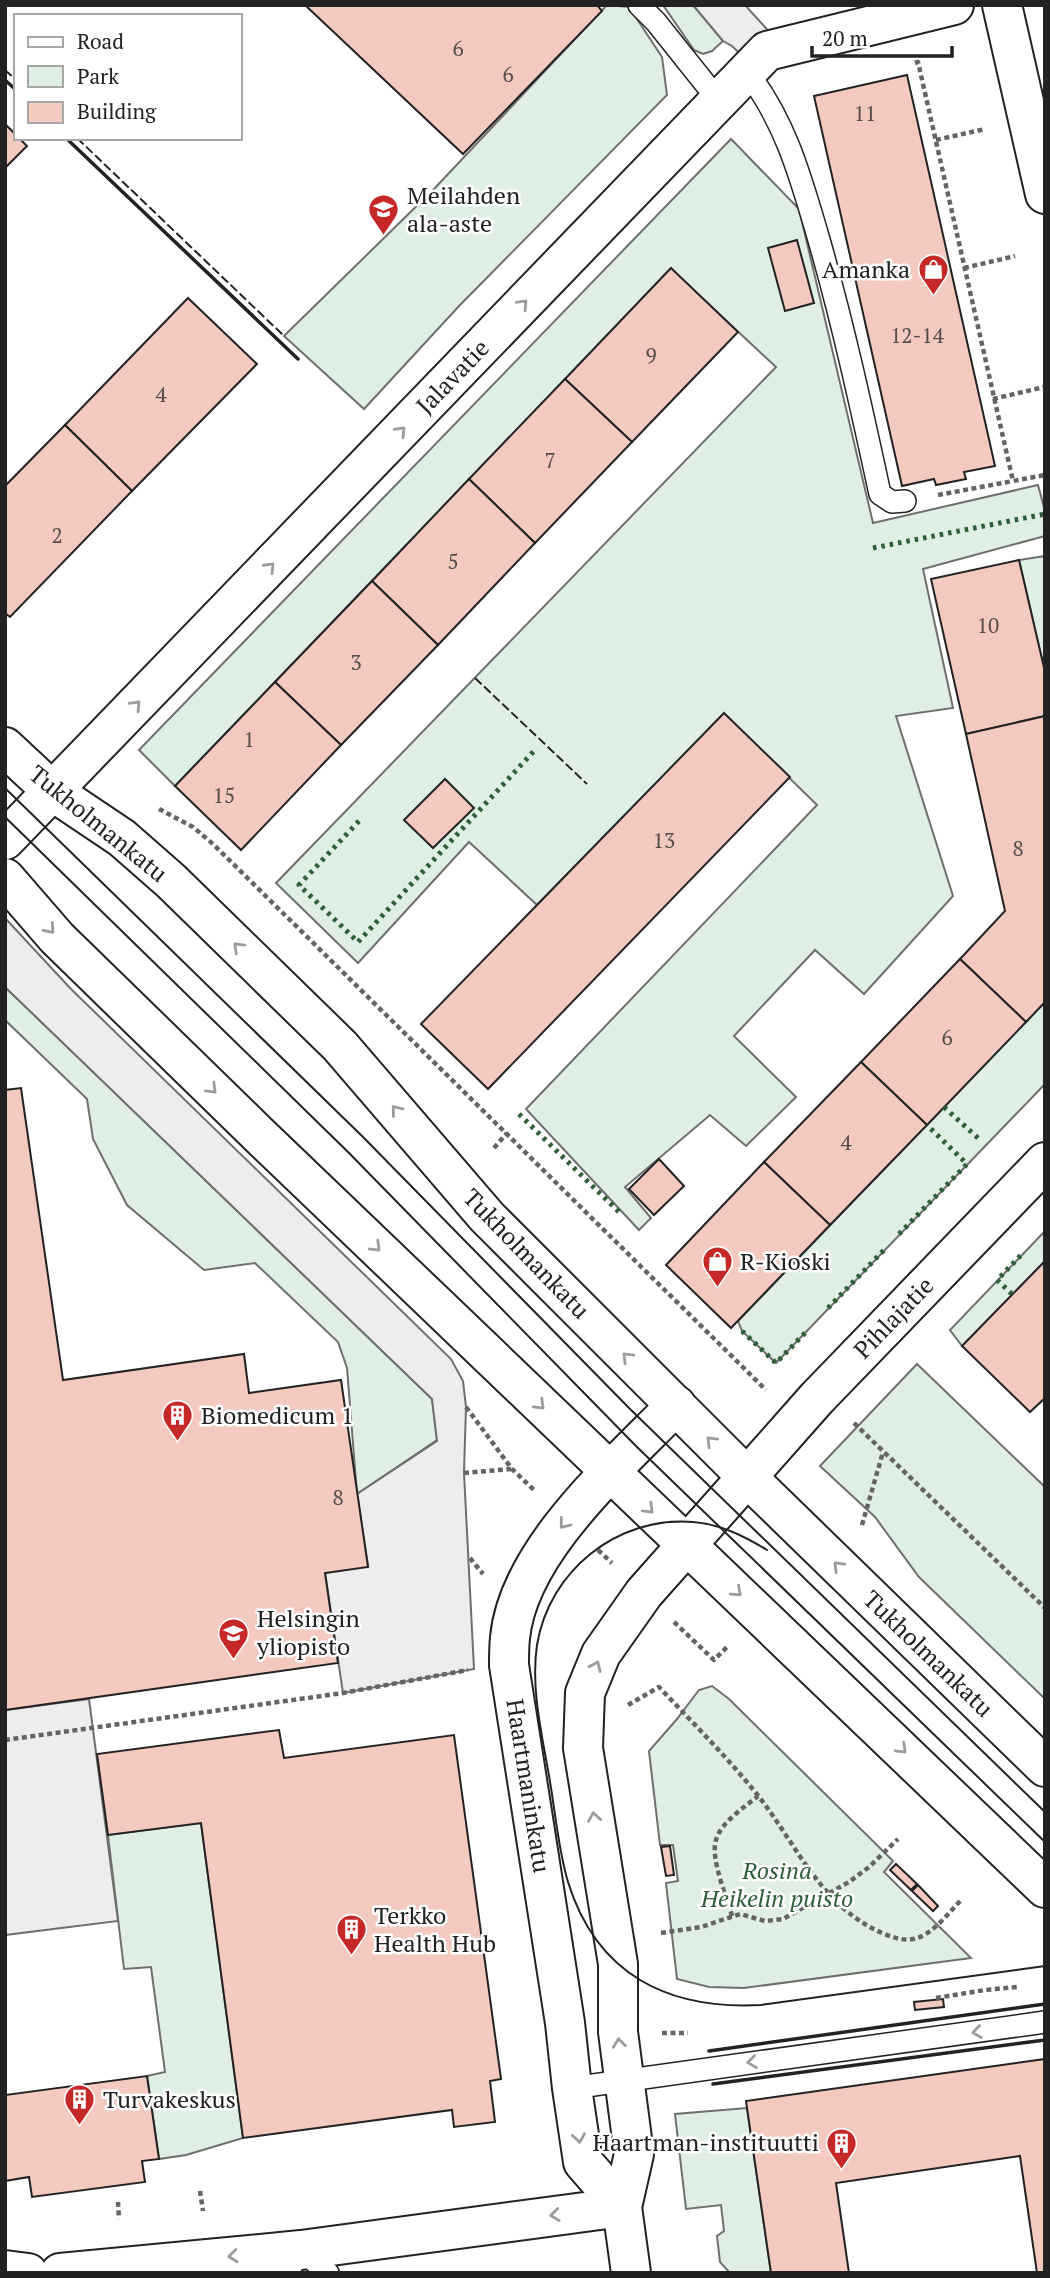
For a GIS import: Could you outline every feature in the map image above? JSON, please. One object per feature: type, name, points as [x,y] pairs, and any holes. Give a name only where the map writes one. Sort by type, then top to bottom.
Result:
[{"type":"main road","name":"Jalavatie","points":[[5,839],[767,51],[954,5]]},
{"type":"main road","points":[[1002,5],[1045,194]]},
{"type":"main road","name":"Tukholmankatu","points":[[5,747],[52,792],[122,838],[171,881],[340,1046],[487,1217],[747,1477],[1045,1767]]},
{"type":"main road","points":[[5,878],[57,938],[610,1474],[760,1613],[1045,1888]]},
{"type":"main road","name":"Pihlajatie","points":[[747,1477],[788,1430],[1045,1161]]},
{"type":"main road","name":"Haartmaninkatu","points":[[622,2207],[583,2162],[565,2023],[509,1665],[509,1638],[515,1613],[540,1557],[566,1521],[676,1405]]},
{"type":"main road","points":[[631,2273],[622,2207],[634,2154],[618,2032],[618,1964],[583,1748],[585,1692],[606,1647],[644,1593],[747,1477]]},
{"type":"main road","points":[[60,2273],[305,2265],[622,2207]]},
{"type":"main road","points":[[5,2270],[28,2273]]},
{"type":"lane","points":[[639,5],[656,22],[719,101]]},
{"type":"lane","points":[[747,72],[764,93],[792,150],[840,311],[880,494],[892,502],[905,500]]},
{"type":"lane","points":[[572,2088],[1045,2022]]},
{"type":"path","points":[[905,65],[918,62],[1013,481]]},
{"type":"path","points":[[936,140],[986,129]]},
{"type":"path","points":[[964,268],[1015,256]]},
{"type":"path","points":[[993,399],[1044,387]]},
{"type":"path","points":[[905,500],[1045,475]]},
{"type":"path","points":[[157,807],[193,827],[213,844],[507,1133],[764,1388],[788,1430]]},
{"type":"path","points":[[494,1148],[507,1133]]},
{"type":"path","points":[[851,1420],[1045,1608]]},
{"type":"path","points":[[862,1525],[883,1452]]},
{"type":"path","points":[[464,1473],[512,1469]]},
{"type":"path","points":[[857,1520],[869,1532]]},
{"type":"path","points":[[697,1643],[714,1660]]},
{"type":"path","points":[[5,1740],[343,1693],[509,1665]]},
{"type":"path","points":[[659,1686],[758,1796],[827,1894],[853,1918],[897,1939],[914,1939],[926,1934],[962,1899]]},
{"type":"path","points":[[732,1916],[715,1852],[716,1839],[726,1824],[758,1796]]},
{"type":"path","points":[[661,1933],[701,1927],[740,1914],[765,1920],[783,1919],[869,1867],[898,1839]]},
{"type":"path","points":[[925,2000],[985,1990],[1027,1987]]},
{"type":"path","points":[[650,2032],[699,2032]]},
{"type":"path","points":[[200,2191],[203,2211]]},
{"type":"path","points":[[118,2202],[119,2220]]},
{"type":"green space","points":[[607,5],[629,7],[662,57],[667,95],[460,305],[364,409],[284,336],[434,189]]},
{"type":"green space","points":[[663,5],[693,5],[723,41],[712,51],[703,54],[694,50]]},
{"type":"green space","points":[[731,139],[799,209],[873,523],[1038,485],[1045,511],[1045,536],[923,569],[953,708],[896,716],[953,896],[864,994],[815,950],[734,1036],[796,1097],[746,1146],[710,1115],[625,1187],[651,1218],[639,1230],[526,1109],[817,805],[724,714],[537,905],[469,842],[358,963],[276,883],[776,367],[671,269],[175,786],[139,750]]},
{"type":"green space","points":[[1045,556],[1045,672],[1019,560]]},
{"type":"green space","points":[[5,987],[432,1399],[437,1440],[357,1494],[347,1368],[338,1342],[255,1263],[204,1270],[127,1205],[93,1139],[87,1099],[5,1020]]},
{"type":"green space","points":[[1045,1002],[1045,1084],[776,1363],[742,1331],[738,1321]]},
{"type":"green space","points":[[1045,1231],[1045,1261],[962,1346],[950,1330]]},
{"type":"green space","points":[[917,1364],[1045,1487],[1045,1699],[919,1577],[875,1517],[820,1466]]},
{"type":"green space","name":"Rosina Heikelin puisto","points":[[712,1686],[729,1699],[893,1861],[884,1872],[971,1958],[744,1988],[709,1987],[677,1979],[666,1883],[678,1881],[673,1845],[660,1845],[649,1751],[699,1690]]},
{"type":"green space","points":[[201,1823],[243,2138],[186,2155],[159,2159],[147,2076],[165,2072],[151,1967],[124,1969],[108,1835]]},
{"type":"green space","points":[[747,2108],[771,2273],[730,2273],[720,2262],[717,2236],[724,2231],[721,2205],[686,2209],[675,2114]]},
{"type":"shaded area","points":[[693,5],[745,5],[783,47],[753,66],[723,41]]},
{"type":"shaded area","points":[[5,918],[70,988],[451,1359],[463,1381],[466,1407],[464,1473],[474,1669],[343,1693],[325,1573],[368,1566],[357,1494],[437,1441],[432,1399],[5,987]]},
{"type":"shaded area","points":[[89,1699],[118,1921],[5,1935],[5,1710]]},
{"type":"building","points":[[305,5],[597,5],[602,11],[463,154]]},
{"type":"building","points":[[907,75],[995,466],[964,472],[966,479],[936,485],[934,479],[902,486],[814,96]]},
{"type":"building","points":[[5,124],[14,133],[14,140],[21,140],[27,146],[5,168]]},
{"type":"building","points":[[797,240],[814,303],[785,311],[768,248]]},
{"type":"building","points":[[671,268],[738,332],[632,442],[565,379]]},
{"type":"building","points":[[188,298],[257,364],[132,491],[65,425]]},
{"type":"building","points":[[565,379],[632,442],[535,543],[469,479]]},
{"type":"building","points":[[65,425],[132,491],[10,617],[5,613],[5,486]]},
{"type":"building","points":[[469,479],[535,543],[438,645],[372,581]]},
{"type":"building","points":[[1019,560],[1045,672],[1045,716],[966,734],[931,579]]},
{"type":"building","points":[[372,581],[438,645],[341,745],[275,682]]},
{"type":"building","points":[[275,682],[341,745],[241,850],[175,786]]},
{"type":"building","points":[[724,713],[790,777],[488,1089],[421,1024]]},
{"type":"building","points":[[1045,716],[1045,1002],[1026,1022],[960,959],[1005,911],[966,734]]},
{"type":"building","points":[[445,779],[474,808],[433,848],[404,820]]},
{"type":"building","points":[[960,959],[1026,1022],[927,1125],[861,1062]]},
{"type":"building","points":[[861,1062],[927,1125],[830,1225],[764,1162]]},
{"type":"building","name":"Biomedicum 1","points":[[21,1088],[63,1380],[244,1354],[249,1393],[341,1380],[368,1567],[325,1573],[338,1663],[5,1710],[5,1090]]},
{"type":"building","points":[[659,1159],[684,1186],[654,1215],[629,1189]]},
{"type":"building","points":[[764,1162],[830,1225],[731,1328],[666,1265]]},
{"type":"building","points":[[1045,1261],[1045,1398],[1030,1412],[962,1346]]},
{"type":"building","name":"Terkko Health Hub","points":[[279,1730],[284,1758],[454,1735],[501,2079],[490,2081],[495,2122],[454,2127],[452,2110],[243,2138],[201,1823],[108,1835],[97,1754]]},
{"type":"building","points":[[670,1846],[674,1875],[666,1876],[661,1847]]},
{"type":"building","points":[[896,1864],[917,1884],[911,1890],[890,1870]]},
{"type":"building","points":[[918,1885],[938,1906],[933,1911],[912,1891]]},
{"type":"building","points":[[943,1999],[944,2007],[915,2010],[914,2002]]},
{"type":"building","name":"Haartman-instituutti","points":[[1045,2059],[1045,2273],[1037,2273],[1020,2156],[836,2183],[849,2273],[771,2273],[746,2101]]},
{"type":"building","name":"Turvakeskus","points":[[147,2076],[159,2159],[142,2161],[145,2182],[32,2197],[29,2177],[5,2181],[5,2095]]},
{"type":"tram line","points":[[5,788],[363,1137],[631,1410],[1045,1812]]},
{"type":"tram line","points":[[5,817],[348,1152],[636,1446],[1045,1842]]},
{"type":"tram line","points":[[767,1550],[732,1531],[703,1523],[665,1523],[638,1528],[613,1539],[591,1554],[572,1572],[556,1594],[544,1618],[537,1645],[535,1681],[558,1835],[568,1882],[581,1914],[597,1941],[617,1963],[640,1980],[667,1993],[696,2001],[727,2005],[761,2005],[1045,1966]]},
{"type":"hedge","points":[[873,548],[1045,514]]},
{"type":"hedge","points":[[359,821],[299,885],[358,942],[534,751]]},
{"type":"hedge","points":[[944,1107],[978,1138]]},
{"type":"hedge","points":[[519,1114],[622,1215]]},
{"type":"hedge","points":[[899,1234],[967,1164],[927,1125]]},
{"type":"hedge","points":[[828,1308],[886,1248]]},
{"type":"hedge","points":[[1012,1294],[997,1280],[1023,1253]]},
{"type":"hedge","points":[[742,1331],[776,1363],[805,1333]]},
{"type":"fence","points":[[5,70],[14,78]]},
{"type":"fence","points":[[79,140],[284,336]]},
{"type":"fence","points":[[475,678],[587,784]]},
{"type":"wall","points":[[5,80],[14,88]]},
{"type":"wall","points":[[68,140],[298,359]]},
{"type":"wall","points":[[709,2051],[1045,2004]]},
{"type":"wall","points":[[713,2084],[1045,2040]]},
{"type":"place","name":"Meilahden ala-aste","points":[[384,237]]},
{"type":"place","name":"Amanka","points":[[933,297]]},
{"type":"place","name":"R-Kioski","points":[[717,1289]]},
{"type":"place","name":"Biomedicum 1","points":[[178,1443]]},
{"type":"place","name":"Helsingin yliopisto","points":[[234,1660]]},
{"type":"place","name":"Terkko Health Hub","points":[[351,1957]]},
{"type":"place","name":"Turvakeskus","points":[[80,2127]]},
{"type":"place","name":"Haartman-instituutti","points":[[842,2170]]}]
